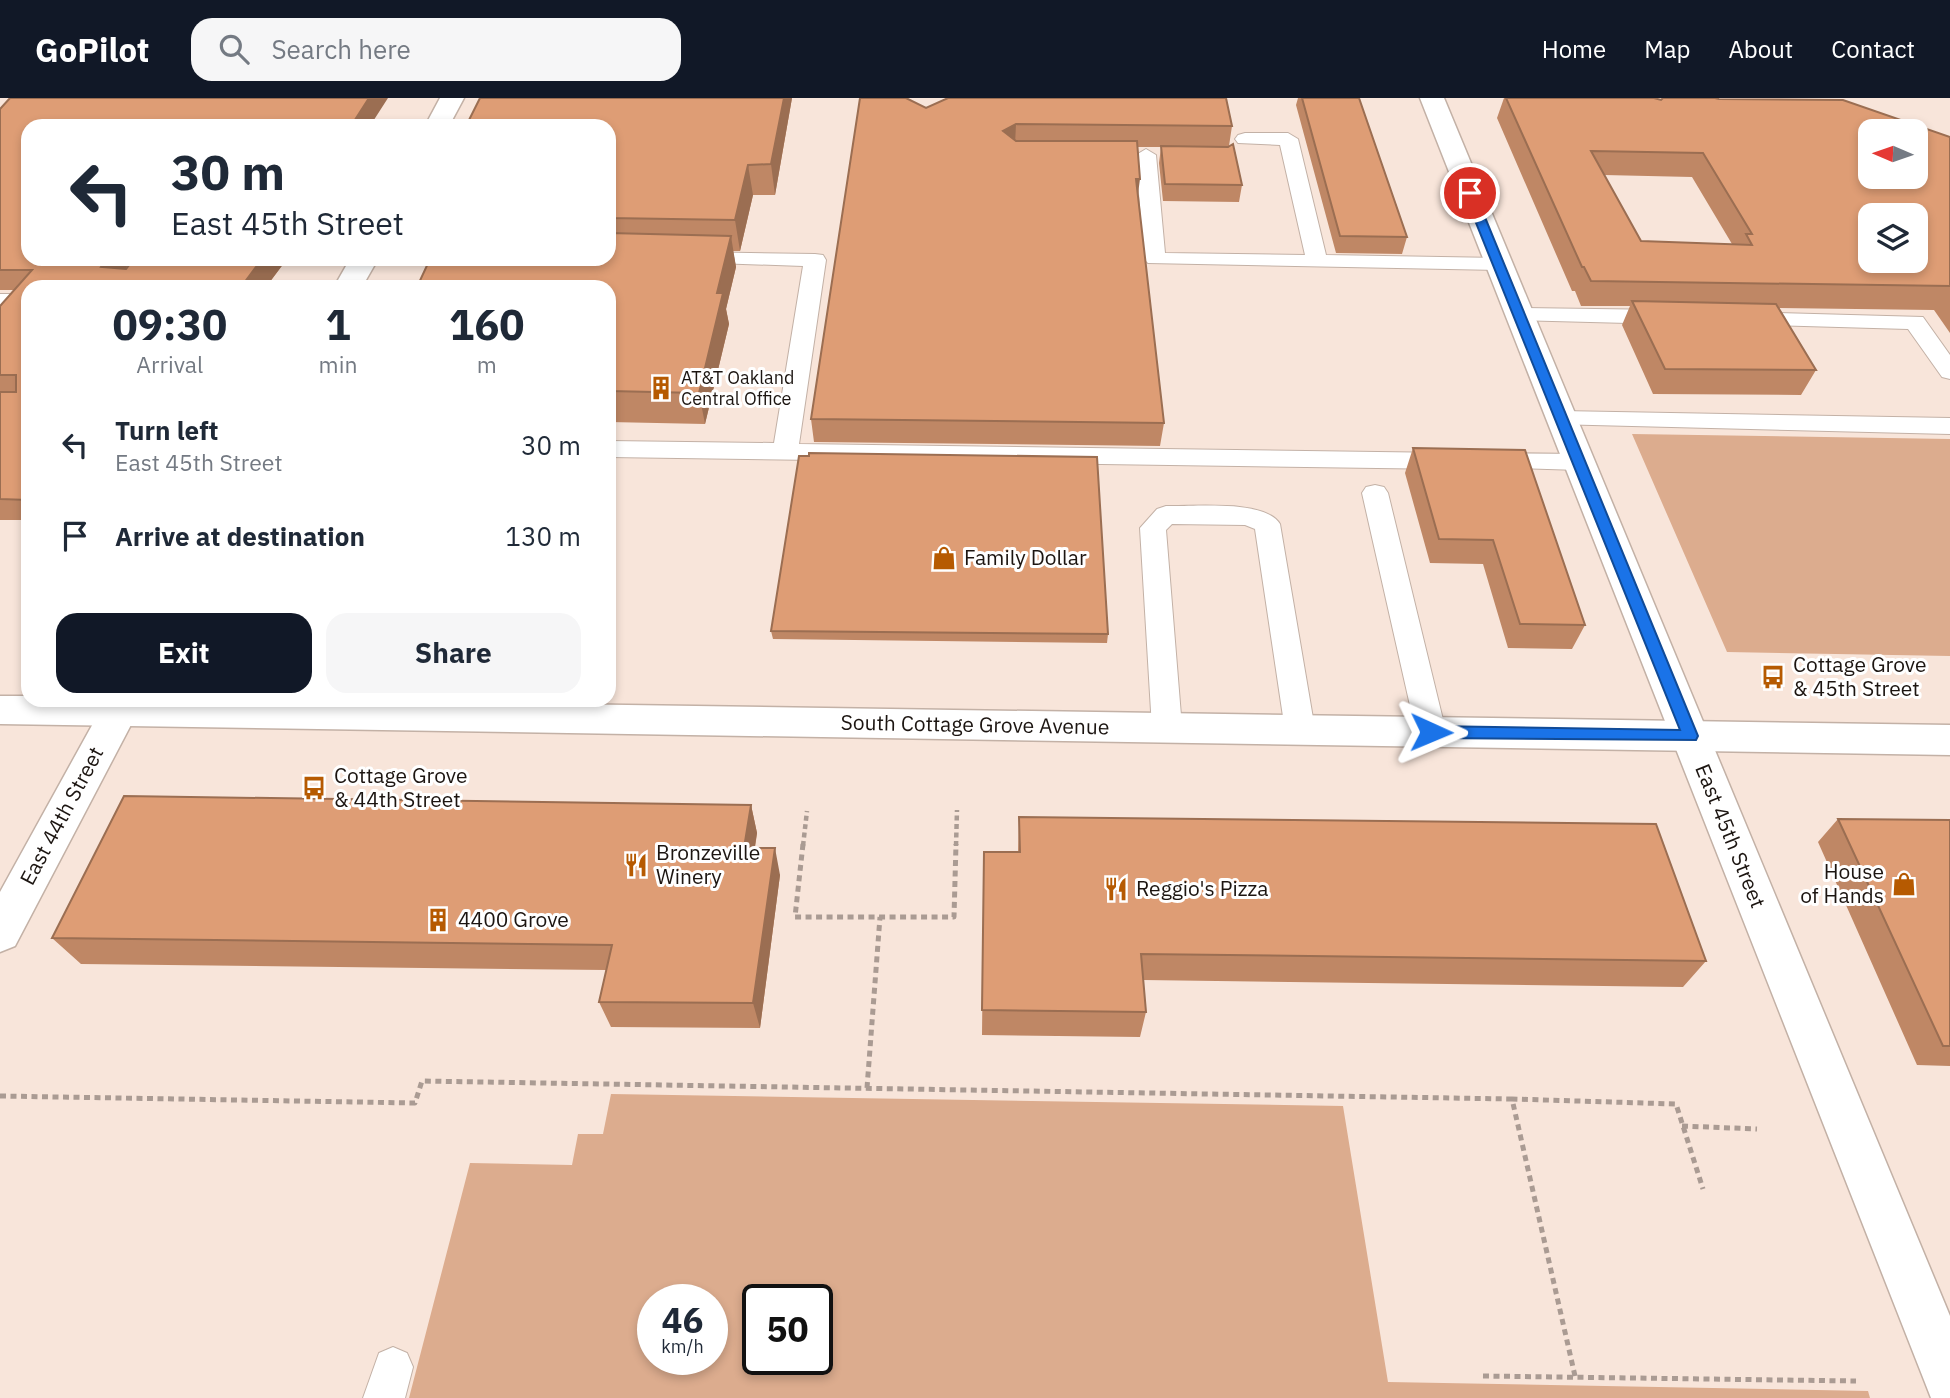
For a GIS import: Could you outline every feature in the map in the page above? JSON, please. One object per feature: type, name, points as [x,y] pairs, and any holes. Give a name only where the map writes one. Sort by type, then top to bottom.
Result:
[{"type":"street","points":[[441,119],[452,98]]},
{"type":"street","name":"East 45th Street","points":[[1432,98],[1690,736],[1941,1334],[1950,1380]]},
{"type":"street","name":"South Cottage Grove Avenue","points":[[0,710],[92,707]]},
{"type":"street","name":"East 44th Street","points":[[0,933],[121,707]]},
{"type":"street","name":"South Cottage Grove Avenue","points":[[170,707],[1167,728],[1950,740]]},
{"type":"lane","points":[[1245,139],[1288,139],[1317,262]]},
{"type":"lane","points":[[1172,155],[1139,155],[1155,260],[1499,264]]},
{"type":"lane","points":[[678,258],[815,260],[785,452]]},
{"type":"lane","points":[[0,300],[21,301]]},
{"type":"lane","points":[[1519,315],[1682,317]]},
{"type":"lane","points":[[1723,318],[1915,322],[1950,372]]},
{"type":"lane","points":[[1561,419],[1950,426]]},
{"type":"lane","points":[[616,449],[1579,462]]},
{"type":"lane","points":[[1375,493],[1431,732]]},
{"type":"lane","points":[[1167,728],[1153,528],[1166,515],[1248,516],[1267,524],[1300,730]]},
{"type":"path","points":[[807,811],[796,917],[954,916],[957,810]]},
{"type":"path","points":[[867,1088],[880,917]]},
{"type":"path","points":[[0,1096],[415,1103],[422,1081],[1676,1104],[1703,1189]]},
{"type":"path","points":[[1512,1099],[1575,1376]]},
{"type":"path","points":[[1682,1126],[1757,1129]]},
{"type":"path","points":[[1483,1376],[1856,1381]]},
{"type":"shaded area","points":[[1632,434],[1950,439],[1950,656],[1727,652]]},
{"type":"shaded area","points":[[611,1094],[1343,1106],[1388,1382],[1868,1391],[1870,1398],[409,1398],[470,1163],[572,1165],[578,1134],[603,1134]]},
{"type":"building","points":[[10,98],[369,98],[356,119],[21,119],[21,266],[102,266],[126,269],[128,266],[257,266],[246,280],[23,280],[32,270],[0,270],[0,109]]},
{"type":"building","points":[[480,98],[784,98],[771,164],[748,165],[735,220],[616,218],[616,119],[470,119]]},
{"type":"building","points":[[860,98],[906,98],[926,108],[948,98],[1226,98],[1232,126],[1016,124],[1003,131],[1016,141],[1137,141],[1140,179],[1136,179],[1164,423],[811,419]]},
{"type":"building","points":[[1302,98],[1359,98],[1407,237],[1340,236]]},
{"type":"building","points":[[1506,98],[1843,100],[1898,119],[1858,119],[1858,189],[1928,189],[1928,129],[1950,137],[1950,286],[1591,281]],"holes":[[[1591,151],[1703,153],[1752,234],[1746,234],[1752,245],[1641,241]]]},
{"type":"building","points":[[1233,144],[1242,185],[1165,184],[1161,146],[1228,147]]},
{"type":"building","points":[[616,233],[731,236],[717,293],[723,293],[699,393],[616,391],[616,280],[420,280],[427,266],[616,266]]},
{"type":"building","points":[[21,282],[21,500],[0,499],[0,392],[16,392],[16,375],[0,375],[0,306]]},
{"type":"building","points":[[1632,301],[1776,304],[1816,370],[1665,369]]},
{"type":"building","points":[[1413,448],[1525,450],[1585,625],[1520,624],[1493,540],[1439,539]]},
{"type":"building","name":"Family Dollar","points":[[809,453],[1097,457],[1108,634],[771,631],[799,456],[809,456]]},
{"type":"building","name":"4400 Grove","points":[[124,796],[751,805],[744,848],[775,848],[753,1003],[599,1002],[612,945],[52,938]]},
{"type":"building","points":[[1019,817],[1656,824],[1706,961],[1141,954],[1146,1012],[982,1010],[984,852],[1020,852]]},
{"type":"building","points":[[1838,819],[1950,820],[1950,1046],[1943,1046]]},
{"type":"place","name":"AT&T Oakland Central Office","points":[[661,388]]},
{"type":"place","name":"Family Dollar","points":[[944,558]]},
{"type":"place","name":"Cottage Grove & 45th Street","points":[[1773,677]]},
{"type":"place","name":"Cottage Grove & 44th Street","points":[[314,788]]},
{"type":"place","name":"Bronzeville Winery","points":[[636,865]]},
{"type":"place","name":"House of Hands","points":[[1904,884]]},
{"type":"place","name":"Reggio's Pizza","points":[[1116,889]]},
{"type":"place","name":"4400 Grove","points":[[438,920]]},
{"type":"route","points":[[1431,732],[1690,736],[1470,193]]}]
